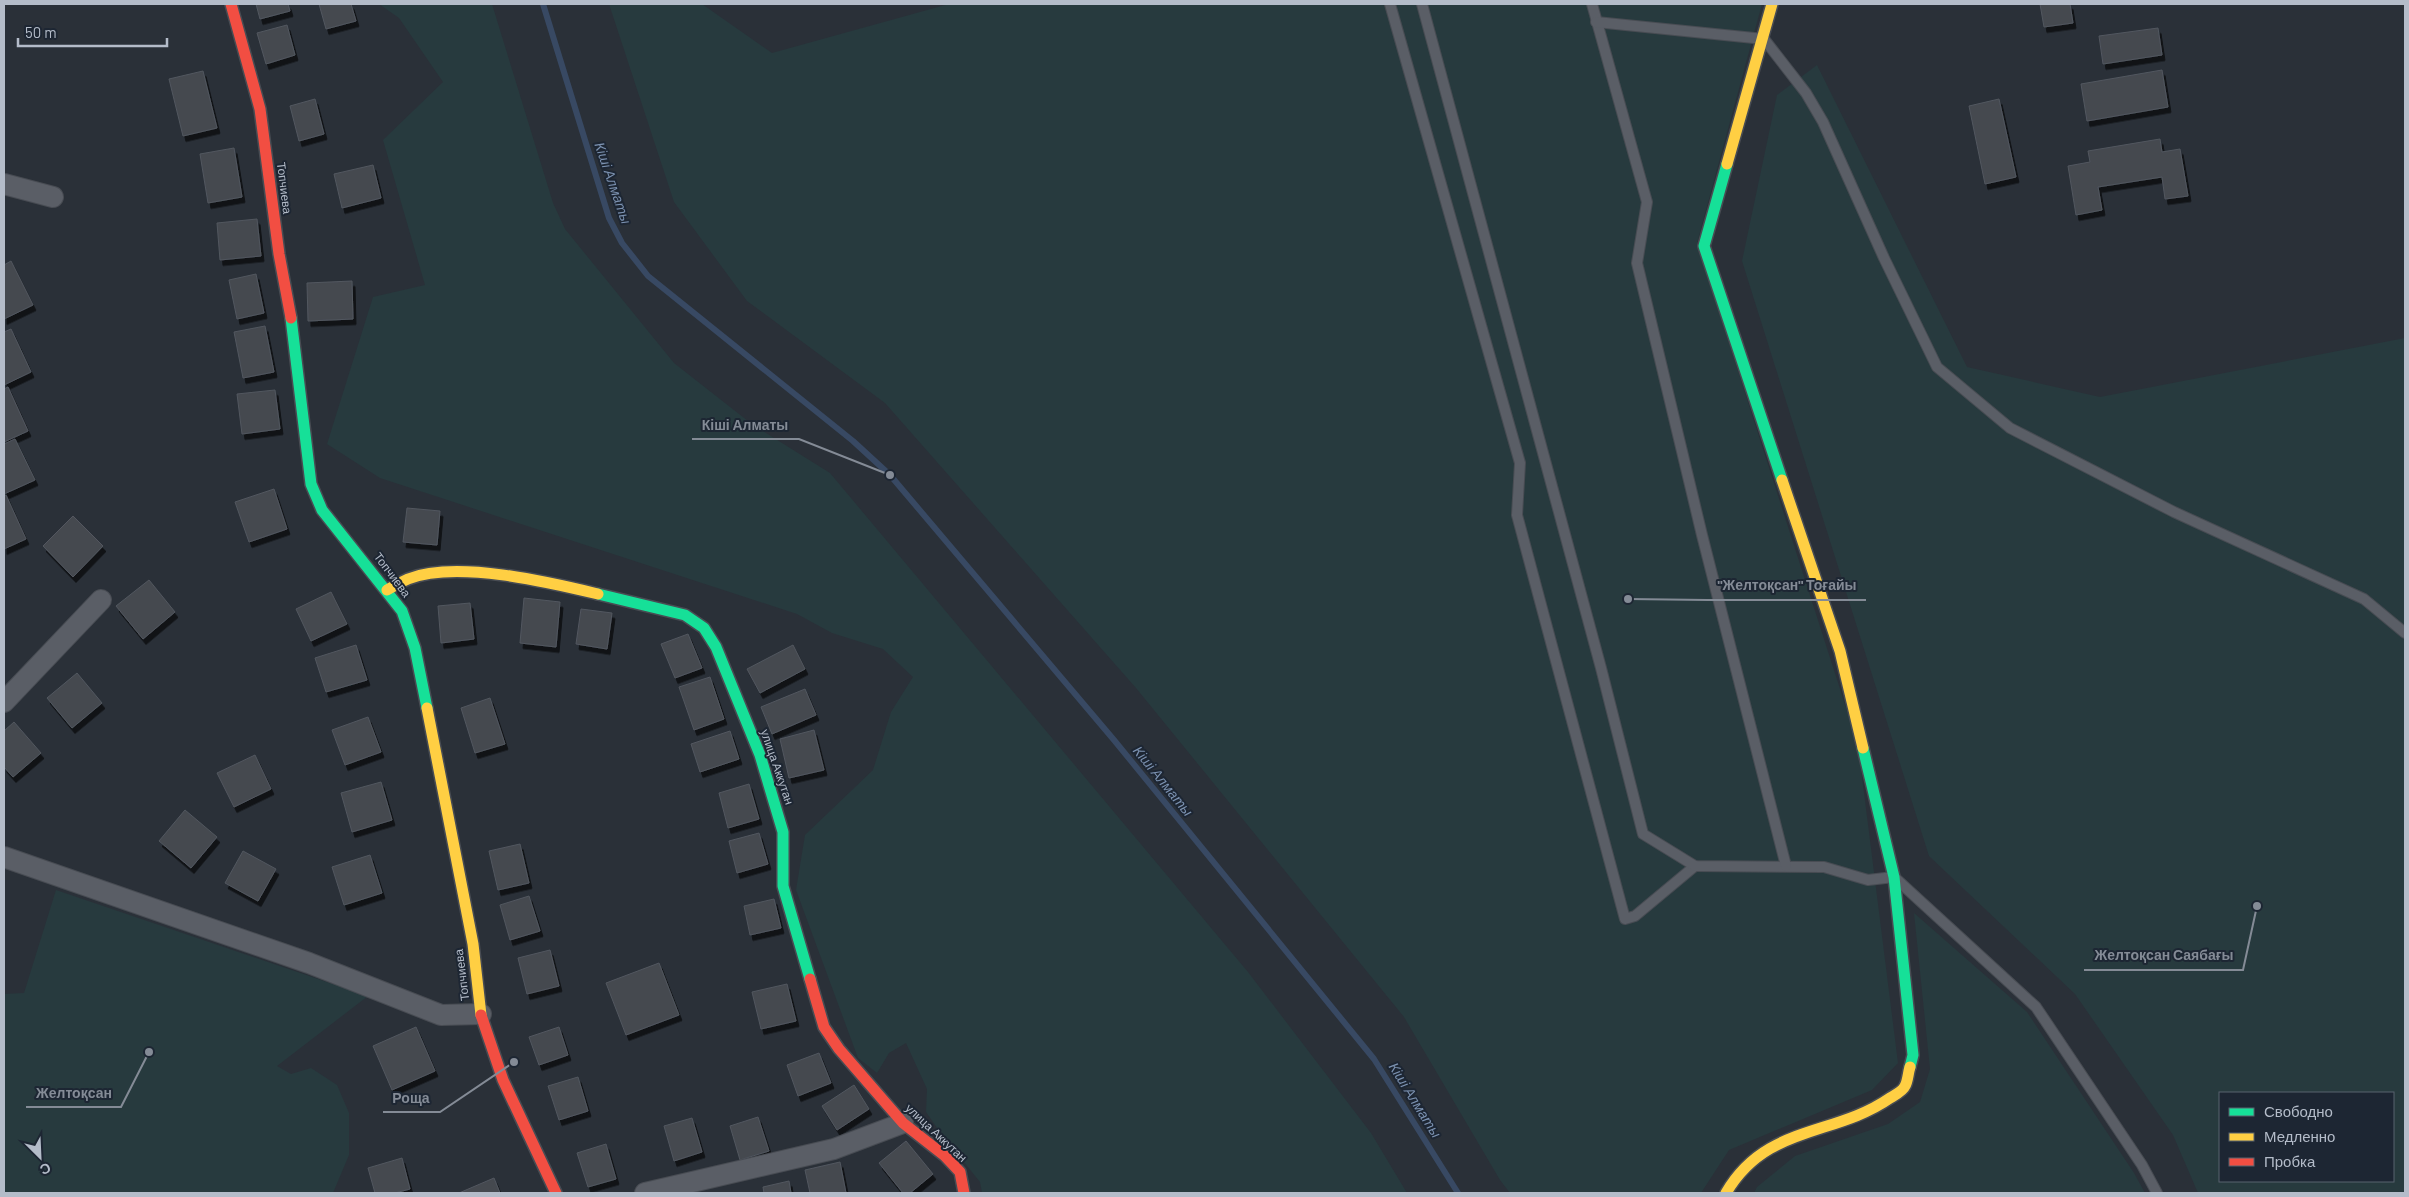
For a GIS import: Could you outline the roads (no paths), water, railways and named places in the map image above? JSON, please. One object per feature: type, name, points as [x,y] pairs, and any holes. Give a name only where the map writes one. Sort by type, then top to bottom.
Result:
[{"type":"street","name":"Топчиева","points":[[231,4],[260,109],[279,254],[295,342],[311,484],[322,510],[387,590],[402,612],[415,648],[473,944],[481,1014],[503,1080],[556,1193]]},
{"type":"street","points":[[1726,1193],[1748,1162],[1773,1145],[1880,1104],[1905,1087],[1914,1055],[1894,877],[1840,651],[1716,287],[1704,246],[1764,39],[1772,4]]},
{"type":"street","points":[[4,184],[54,198]]},
{"type":"street","name":"улица Аккутан","points":[[387,590],[408,579],[429,574],[482,572],[569,587],[685,615],[704,628],[716,647],[760,754],[783,832],[783,886],[824,1027],[839,1049],[903,1123],[945,1156],[960,1172],[964,1193]]},
{"type":"street","points":[[4,702],[100,600]]},
{"type":"street","points":[[4,857],[308,963],[441,1015],[481,1014]]},
{"type":"street","points":[[645,1193],[834,1150],[903,1123]]},
{"type":"lane","points":[[1390,4],[1520,463],[1517,515],[1626,919],[1635,916],[1695,866]]},
{"type":"lane","points":[[1422,4],[1643,834],[1695,866],[1824,867],[1868,880],[1894,877],[2036,1007],[2142,1165],[2157,1193]]},
{"type":"lane","points":[[1592,4],[1647,202],[1637,263],[1702,535],[1786,866]]},
{"type":"lane","points":[[1596,22],[1764,39],[1806,93],[1823,122],[1884,258],[1937,367],[2010,428],[2174,512],[2364,599],[2405,633]]},
{"type":"waterway","name":"Кіші Алматы","points":[[543,4],[609,218],[622,243],[648,276],[853,441],[890,475],[1114,740],[1374,1059],[1458,1193]]},
{"type":"place","name":"Кіші Алматы","points":[[890,475]]},
{"type":"place","name":"\"Желтоқсан\" Тоғайы","points":[[1628,599]]},
{"type":"place","name":"Желтоқсан Саябағы","points":[[2257,906]]},
{"type":"place","name":"Желтоқсан","points":[[149,1052]]},
{"type":"place","name":"Роща","points":[[514,1062]]}]
